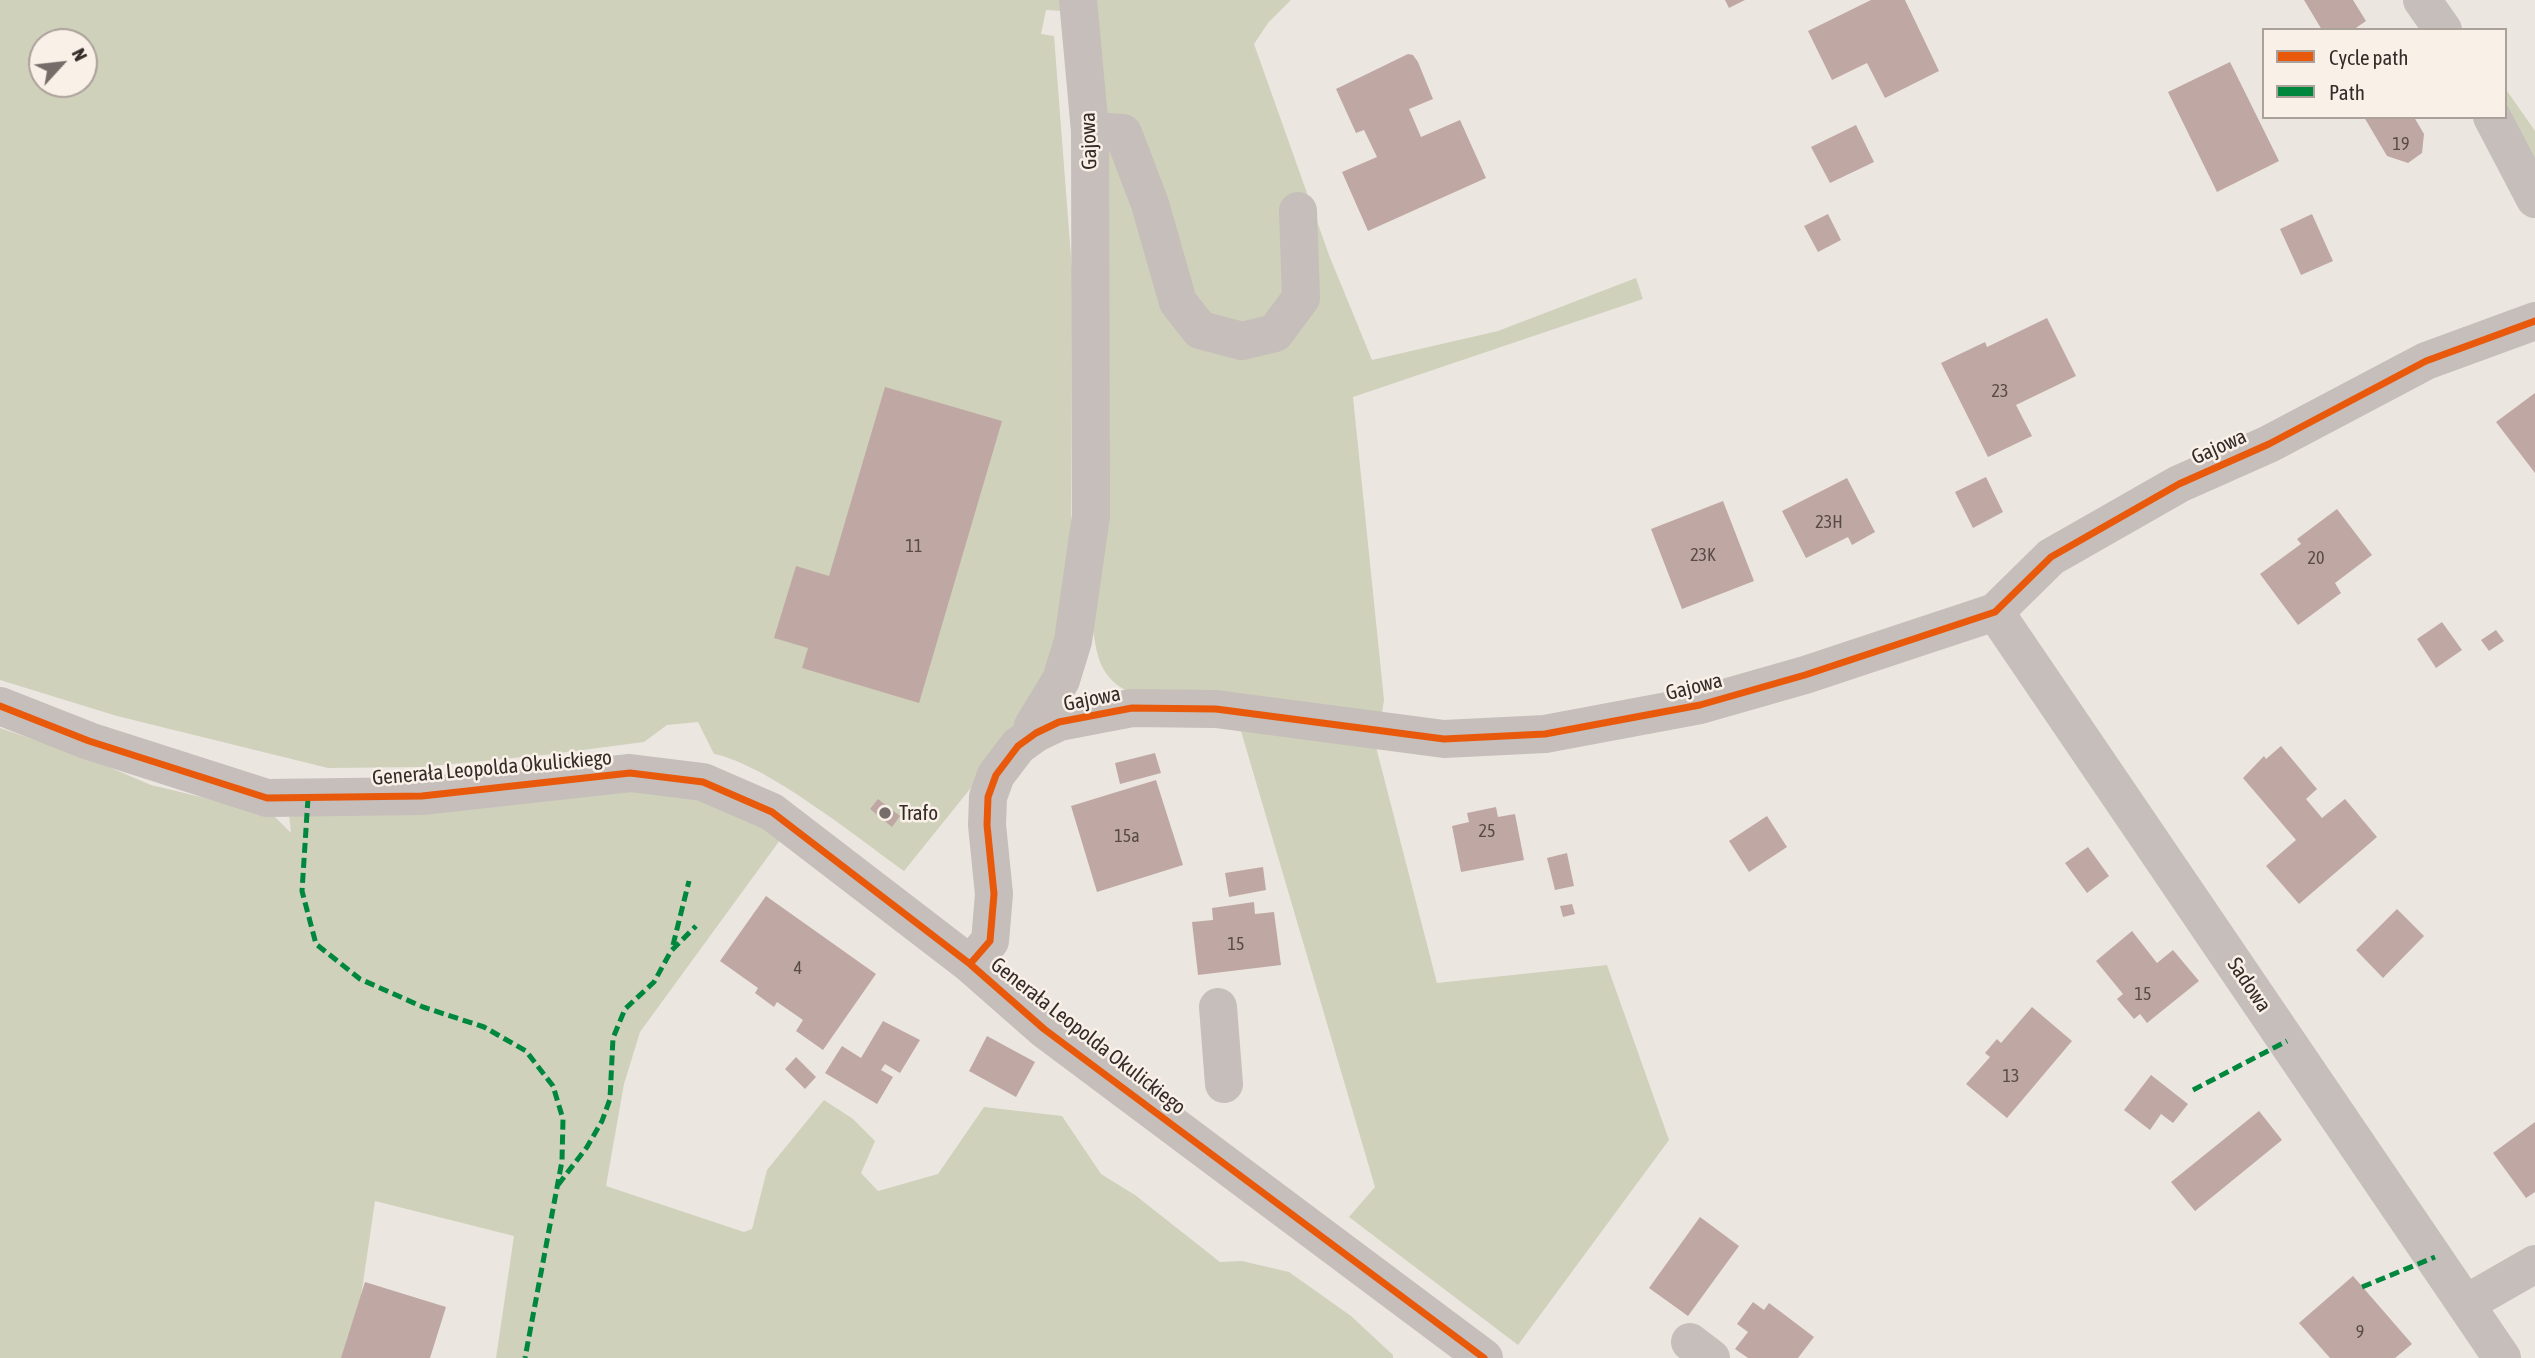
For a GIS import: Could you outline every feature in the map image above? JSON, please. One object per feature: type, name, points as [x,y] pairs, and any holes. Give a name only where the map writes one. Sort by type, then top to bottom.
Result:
[{"type":"street","name":"Gajowa","points":[[1036,733],[1033,726],[1038,713],[1060,680],[1073,641],[1091,516],[1090,131],[1079,0]]},
{"type":"street","points":[[2422,0],[2442,28]]},
{"type":"street","points":[[2493,119],[2535,199]]},
{"type":"street","points":[[1090,131],[1123,133],[1150,204],[1178,302],[1200,330],[1242,341],[1275,333],[1301,298],[1298,211]]},
{"type":"street","name":"Gajowa","points":[[970,964],[990,941],[993,894],[987,825],[988,797],[996,775],[1018,746],[1036,733],[1059,722],[1132,708],[1216,709],[1444,739],[1545,734],[1700,705],[1805,675],[1995,612],[2051,557],[2179,484],[2269,444],[2426,361],[2535,321]]},
{"type":"street","name":"Sadowa","points":[[1995,612],[2165,876],[2467,1303],[2502,1358]]},
{"type":"street","name":"Generała Leopolda Okulickiego","points":[[0,706],[89,741],[267,799],[422,796],[630,773],[702,782],[772,812],[970,964],[1044,1029],[1483,1358]]},
{"type":"street","points":[[1218,1007],[1224,1084]]},
{"type":"street","points":[[2467,1303],[2535,1264]]},
{"type":"green space","points":[[0,0],[1061,0],[1063,11],[1046,10],[1041,34],[1054,36],[1072,270],[1071,619],[1024,722],[904,871],[785,787],[759,772],[714,754],[698,722],[667,725],[644,742],[544,755],[421,767],[328,768],[117,716],[0,680]]},
{"type":"green space","points":[[1086,0],[1291,0],[1268,23],[1254,44],[1329,255],[1372,360],[1498,331],[1636,278],[1643,299],[1353,397],[1384,700],[1381,719],[1137,696],[1115,683],[1102,667],[1092,622]]},
{"type":"green space","points":[[2507,91],[2535,131],[2535,190],[2506,119]]},
{"type":"green space","points":[[0,728],[90,759],[151,785],[272,814],[291,833],[288,805],[667,784],[783,836],[640,1032],[624,1084],[606,1186],[744,1232],[752,1229],[767,1170],[824,1100],[853,1119],[875,1141],[861,1173],[878,1191],[938,1174],[984,1107],[1062,1116],[1101,1174],[1135,1195],[1220,1262],[1242,1261],[1289,1272],[1351,1316],[1393,1355],[1393,1358],[496,1358],[514,1236],[375,1201],[352,1358],[0,1358]]},
{"type":"green space","points":[[1241,731],[1376,747],[1437,983],[1607,965],[1669,1140],[1518,1345],[1349,1217],[1375,1187]]},
{"type":"building","points":[[1725,0],[1745,0],[1729,8]]},
{"type":"building","points":[[1871,0],[1905,0],[1939,71],[1885,98],[1867,63],[1832,80],[1808,31]]},
{"type":"building","points":[[2304,0],[2353,0],[2366,21],[2356,28],[2321,28]]},
{"type":"building","points":[[1408,54],[1413,55],[1418,62],[1433,99],[1409,109],[1421,137],[1460,120],[1486,178],[1368,231],[1342,172],[1377,157],[1364,130],[1356,133],[1336,89]]},
{"type":"building","points":[[2230,62],[2279,161],[2217,192],[2168,92]]},
{"type":"building","points":[[2365,119],[2415,119],[2424,134],[2422,153],[2408,163],[2387,156]]},
{"type":"building","points":[[1856,125],[1874,162],[1830,183],[1811,147]]},
{"type":"building","points":[[1828,214],[1841,240],[1818,252],[1804,226]]},
{"type":"building","points":[[2312,214],[2333,261],[2301,275],[2280,229]]},
{"type":"building","points":[[2047,318],[2076,376],[2016,405],[2032,436],[1988,457],[1941,363],[1985,342],[1987,347]]},
{"type":"building","points":[[885,387],[1002,421],[919,703],[802,668],[808,648],[774,638],[796,566],[829,576]]},
{"type":"building","points":[[2535,393],[2535,473],[2496,422]]},
{"type":"building","points":[[1986,477],[2003,512],[1973,528],[1955,492]]},
{"type":"building","points":[[1847,478],[1875,532],[1852,545],[1848,537],[1806,558],[1782,511]]},
{"type":"building","points":[[1723,501],[1754,581],[1682,609],[1651,529]]},
{"type":"building","points":[[2337,509],[2372,555],[2335,583],[2341,593],[2298,625],[2260,574],[2301,544],[2297,539]]},
{"type":"building","points":[[2442,622],[2462,650],[2436,668],[2417,639]]},
{"type":"building","points":[[2496,630],[2504,641],[2489,651],[2481,640]]},
{"type":"building","points":[[2281,746],[2317,789],[2306,799],[2322,818],[2345,799],[2377,837],[2299,904],[2266,866],[2296,840],[2243,778],[2264,756],[2266,759]]},
{"type":"building","points":[[1155,753],[1161,773],[1120,784],[1115,763]]},
{"type":"building","points":[[1156,780],[1183,865],[1097,892],[1071,806]]},
{"type":"building","name":"Trafo","points":[[878,799],[900,816],[892,827],[870,809]]},
{"type":"building","points":[[1496,807],[1498,817],[1515,814],[1524,860],[1461,872],[1452,826],[1469,822],[1467,813]]},
{"type":"building","points":[[1767,816],[1787,847],[1749,872],[1729,841]]},
{"type":"building","points":[[2088,847],[2109,876],[2087,893],[2065,863]]},
{"type":"building","points":[[1567,853],[1574,886],[1555,890],[1547,858]]},
{"type":"building","points":[[1263,867],[1266,890],[1229,897],[1225,873]]},
{"type":"building","points":[[766,896],[876,974],[823,1050],[796,1031],[803,1020],[777,1002],[774,1007],[755,993],[758,988],[720,961]]},
{"type":"building","points":[[1254,902],[1255,914],[1274,912],[1281,965],[1198,975],[1192,922],[1213,920],[1212,908]]},
{"type":"building","points":[[1572,904],[1575,914],[1563,917],[1560,906]]},
{"type":"building","points":[[2397,909],[2424,936],[2383,978],[2356,950]]},
{"type":"building","points":[[2132,931],[2157,963],[2173,950],[2199,981],[2147,1023],[2140,1014],[2134,1019],[2117,999],[2123,994],[2096,961]]},
{"type":"building","points":[[2032,1007],[2072,1041],[2007,1118],[1966,1084],[1990,1057],[1985,1053],[1997,1039],[2001,1043]]},
{"type":"building","points":[[883,1021],[920,1040],[900,1073],[885,1064],[881,1070],[893,1077],[877,1104],[825,1073],[842,1046],[861,1058]]},
{"type":"building","points":[[987,1036],[1035,1062],[1016,1097],[969,1071]]},
{"type":"building","points":[[796,1057],[816,1077],[805,1089],[785,1069]]},
{"type":"building","points":[[2151,1075],[2188,1104],[2173,1123],[2161,1114],[2150,1130],[2124,1110]]},
{"type":"building","points":[[2259,1111],[2282,1140],[2195,1211],[2171,1182]]},
{"type":"building","points":[[2535,1122],[2535,1192],[2526,1198],[2493,1153]]},
{"type":"building","points":[[1700,1217],[1739,1246],[1688,1316],[1649,1288]]},
{"type":"building","points":[[2353,1276],[2412,1344],[2395,1358],[2330,1358],[2299,1323]]},
{"type":"building","points":[[365,1282],[446,1307],[430,1358],[341,1358]]},
{"type":"building","points":[[1753,1302],[1764,1310],[1769,1303],[1814,1337],[1798,1358],[1748,1358],[1735,1349],[1748,1332],[1737,1324]]},
{"type":"marked path","points":[[308,798],[302,891],[316,944],[360,979],[423,1007],[484,1027],[526,1051],[553,1086],[563,1119],[562,1161],[525,1358]]},
{"type":"marked path","points":[[673,945],[689,881]]},
{"type":"marked path","points":[[558,1185],[587,1147],[602,1121],[610,1099],[613,1038],[625,1009],[654,982],[671,951],[696,926]]},
{"type":"marked path","points":[[2193,1090],[2287,1041]]},
{"type":"marked path","points":[[2362,1287],[2435,1257]]},
{"type":"cycle path","points":[[970,964],[990,941],[994,894],[987,825],[988,797],[996,775],[1018,746],[1036,733],[1059,722],[1132,708],[1216,709],[1444,739],[1545,734],[1700,705],[1805,675],[1995,612],[2051,557],[2179,484],[2269,444],[2426,361],[2535,321]]},
{"type":"cycle path","points":[[0,706],[89,741],[267,798],[422,796],[630,773],[703,782],[772,812],[970,964],[1044,1029],[1484,1358]]},
{"type":"place","name":"Trafo","points":[[885,813]]}]
